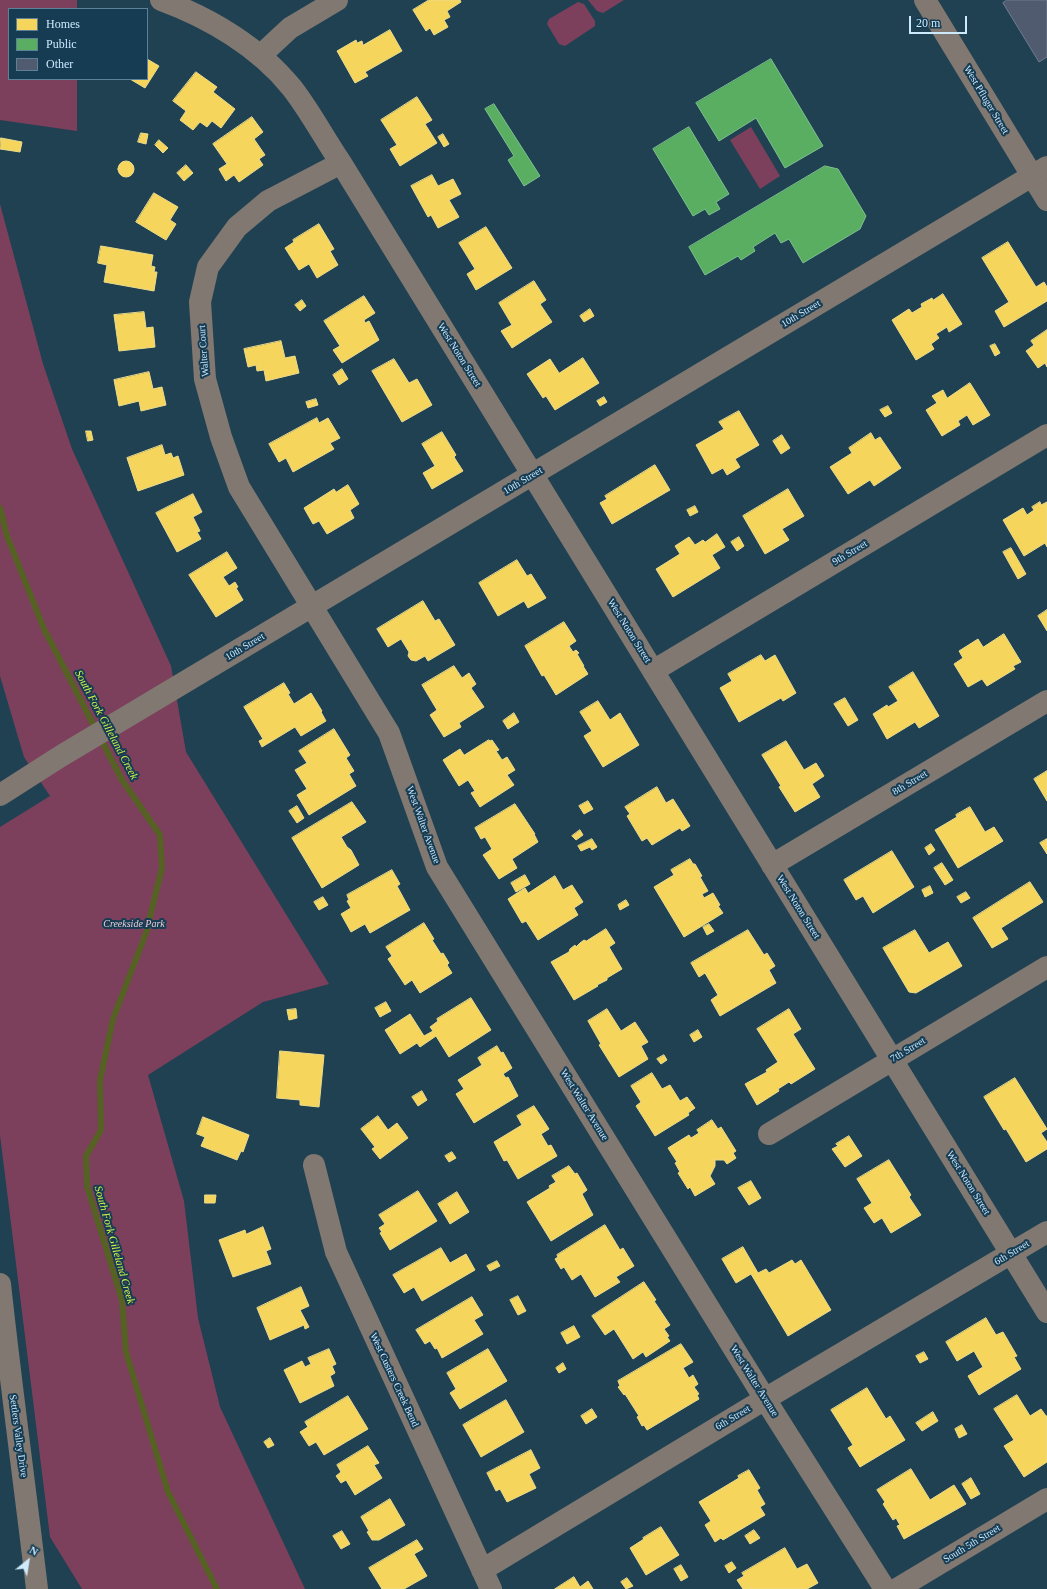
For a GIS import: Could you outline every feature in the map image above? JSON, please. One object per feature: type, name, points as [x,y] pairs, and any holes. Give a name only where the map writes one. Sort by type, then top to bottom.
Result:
[{"type":"street","name":"West Noton Street","points":[[161,0],[182,8],[224,30],[261,56],[292,88],[341,163],[1047,1312]]},
{"type":"street","points":[[261,56],[290,28],[337,0]]},
{"type":"street","name":"West Pfluger Street","points":[[925,0],[1040,172],[1047,200]]},
{"type":"street","name":"Walter Court","points":[[312,607],[239,487],[221,437],[205,379],[200,302],[208,267],[237,227],[268,201],[341,163]]},
{"type":"street","name":"10th Street","points":[[0,795],[67,752],[1040,172]]},
{"type":"street","name":"9th Street","points":[[653,671],[1047,435]]},
{"type":"street","name":"West Walter Avenue","points":[[312,607],[389,733],[437,867],[765,1399],[885,1589]]},
{"type":"street","name":"8th Street","points":[[772,865],[1047,701]]},
{"type":"street","name":"7th Street","points":[[769,1134],[1047,967]]},
{"type":"street","name":"West Custers Creek Bend","points":[[314,1165],[336,1252],[491,1589]]},
{"type":"street","name":"6th Street","points":[[482,1570],[765,1399],[1047,1232]]},
{"type":"street","name":"Settlers Valley Drive","points":[[0,1284],[6,1390],[20,1447],[37,1589]]},
{"type":"street","name":"South 5th Street","points":[[897,1589],[1047,1499]]},
{"type":"green space","points":[[0,0],[77,0],[77,8],[8,8],[8,80],[77,80],[77,131],[0,120]]},
{"type":"green space","points":[[588,0],[624,0],[603,13],[597,11]]},
{"type":"green space","points":[[578,2],[584,4],[595,21],[595,26],[565,46],[559,44],[547,24],[549,19]]},
{"type":"green space","points":[[751,127],[780,176],[760,189],[730,140]]},
{"type":"green space","name":"Creekside Park","points":[[0,204],[43,364],[72,449],[171,666],[186,752],[329,984],[263,1002],[148,1075],[184,1201],[198,1318],[220,1407],[305,1589],[82,1589],[50,1537],[0,1135],[0,827],[50,796],[24,757],[0,676]]},
{"type":"building: Homes","points":[[429,0],[460,0],[461,2],[447,11],[450,17],[444,20],[448,27],[434,35],[430,28],[426,31],[413,10]]},
{"type":"building: Homes","points":[[390,30],[402,51],[365,72],[368,76],[355,83],[337,51],[356,40],[357,43],[362,41],[363,45]]},
{"type":"building: Homes","points":[[148,60],[159,66],[145,88],[132,80],[148,80]]},
{"type":"building: Homes","points":[[196,72],[217,87],[213,92],[235,109],[221,128],[212,121],[207,127],[200,122],[193,130],[180,120],[186,111],[173,101]]},
{"type":"building: Homes","points":[[417,97],[432,120],[425,124],[437,143],[400,166],[390,149],[397,145],[381,120]]},
{"type":"building: Homes","points":[[252,117],[263,132],[254,139],[265,155],[259,159],[263,165],[239,182],[234,175],[226,181],[219,169],[227,164],[213,144]]},
{"type":"building: Homes","points":[[141,133],[148,134],[146,144],[138,142]]},
{"type":"building: Homes","points":[[443,134],[449,144],[444,147],[438,137]]},
{"type":"building: Homes","points":[[1,138],[22,142],[20,152],[0,149]]},
{"type":"building: Homes","points":[[159,140],[168,148],[163,153],[155,145]]},
{"type":"building: Homes","points":[[126,161],[133,166],[134,169],[129,176],[126,177],[119,172],[118,169],[123,162]]},
{"type":"building: Homes","points":[[186,165],[193,173],[184,181],[177,173]]},
{"type":"building: Homes","points":[[432,175],[438,186],[453,179],[461,194],[449,200],[459,217],[438,228],[431,215],[428,217],[411,186]]},
{"type":"building: Homes","points":[[154,193],[178,207],[170,220],[176,224],[166,240],[136,222]]},
{"type":"building: Homes","points":[[319,224],[334,249],[330,251],[338,265],[317,278],[309,264],[299,270],[285,248],[294,242],[293,240]]},
{"type":"building: Homes","points":[[486,227],[512,268],[476,290],[467,274],[475,269],[459,243]]},
{"type":"building: Homes","points":[[1008,242],[1036,287],[1044,282],[1047,287],[1047,301],[1004,327],[995,311],[1009,302],[982,258]]},
{"type":"building: Homes","points":[[101,246],[153,255],[151,266],[155,267],[154,272],[157,272],[154,291],[104,282],[107,265],[98,263]]},
{"type":"building: Homes","points":[[534,281],[546,300],[540,304],[552,322],[512,348],[501,331],[512,325],[499,303]]},
{"type":"building: Homes","points":[[943,294],[962,324],[949,332],[947,327],[936,334],[939,338],[931,344],[934,349],[916,360],[892,320],[909,309],[912,313],[922,307],[921,304],[932,298],[933,300]]},
{"type":"building: Homes","points":[[364,296],[375,313],[364,320],[365,323],[369,321],[379,340],[342,363],[333,350],[340,346],[324,321]]},
{"type":"building: Homes","points":[[302,300],[306,306],[300,311],[295,305]]},
{"type":"building: Homes","points":[[590,309],[594,316],[584,322],[580,316]]},
{"type":"building: Homes","points":[[144,312],[146,328],[153,327],[155,347],[119,351],[114,315]]},
{"type":"building: Homes","points":[[1047,330],[1047,367],[1045,363],[1038,368],[1026,351],[1034,345],[1031,341]]},
{"type":"building: Homes","points":[[281,341],[285,358],[295,356],[299,373],[266,381],[264,370],[257,371],[256,365],[248,367],[244,349]]},
{"type":"building: Homes","points":[[995,344],[1000,353],[995,356],[990,346]]},
{"type":"building: Homes","points":[[583,358],[599,383],[555,410],[546,396],[543,398],[527,374],[550,359],[559,373]]},
{"type":"building: Homes","points":[[394,359],[409,383],[417,379],[432,405],[402,422],[372,371]]},
{"type":"building: Homes","points":[[342,369],[348,379],[339,385],[333,375]]},
{"type":"building: Homes","points":[[149,372],[153,389],[162,387],[166,405],[141,411],[139,401],[119,406],[114,380]]},
{"type":"building: Homes","points":[[970,383],[990,415],[973,425],[967,415],[958,421],[960,425],[942,436],[926,410],[937,403],[932,396],[943,390],[947,398]]},
{"type":"building: Homes","points":[[604,397],[607,402],[600,406],[597,401]]},
{"type":"building: Homes","points":[[316,399],[318,405],[308,408],[306,402]]},
{"type":"building: Homes","points":[[888,406],[892,413],[885,417],[880,410]]},
{"type":"building: Homes","points":[[739,411],[759,445],[735,459],[740,467],[727,475],[723,468],[712,474],[696,445],[724,429],[719,422]]},
{"type":"building: Homes","points":[[317,418],[319,423],[328,418],[340,438],[330,443],[334,449],[293,472],[286,458],[279,462],[269,444]]},
{"type":"building: Homes","points":[[86,431],[91,431],[93,440],[88,441]]},
{"type":"building: Homes","points":[[442,432],[456,455],[454,457],[463,471],[432,489],[423,473],[435,466],[422,444]]},
{"type":"building: Homes","points":[[871,433],[875,440],[880,437],[901,468],[874,486],[870,480],[848,494],[830,467],[852,453],[849,448]]},
{"type":"building: Homes","points":[[782,435],[790,448],[781,454],[773,441]]},
{"type":"building: Homes","points":[[162,445],[165,455],[171,453],[173,458],[178,456],[184,475],[138,491],[127,458]]},
{"type":"building: Homes","points":[[655,465],[670,490],[612,524],[600,503],[607,499],[605,496]]},
{"type":"building: Homes","points":[[348,485],[359,504],[350,510],[354,518],[327,534],[319,521],[313,524],[304,508],[334,489],[336,492]]},
{"type":"building: Homes","points":[[788,489],[804,516],[782,529],[789,540],[765,554],[743,516]]},
{"type":"building: Homes","points":[[193,494],[202,512],[193,517],[200,531],[197,532],[201,539],[177,552],[156,513]]},
{"type":"building: Homes","points":[[1040,502],[1041,505],[1047,502],[1047,547],[1045,543],[1024,556],[1003,520],[1023,508],[1027,515],[1034,510],[1032,507]]},
{"type":"building: Homes","points":[[695,506],[698,512],[690,516],[687,510]]},
{"type":"building: Homes","points":[[717,534],[725,547],[712,555],[720,568],[673,597],[656,569],[680,554],[675,546],[689,537],[695,545],[703,540],[705,542]]},
{"type":"building: Homes","points":[[739,537],[744,546],[737,551],[731,542]]},
{"type":"building: Homes","points":[[1011,548],[1026,574],[1018,579],[1003,552]]},
{"type":"building: Homes","points":[[227,552],[237,568],[223,577],[229,586],[235,582],[238,587],[236,588],[243,600],[216,617],[189,575]]},
{"type":"building: Homes","points":[[517,560],[527,576],[531,574],[546,598],[528,608],[524,601],[498,616],[479,583]]},
{"type":"building: Homes","points":[[423,601],[435,621],[439,619],[455,645],[428,661],[425,656],[416,661],[411,660],[408,656],[409,652],[401,639],[388,647],[377,629]]},
{"type":"building: Homes","points":[[1047,610],[1047,631],[1038,616]]},
{"type":"building: Homes","points":[[564,622],[576,641],[569,646],[573,652],[576,650],[579,653],[577,654],[588,674],[556,695],[544,675],[542,676],[525,646]]},
{"type":"building: Homes","points":[[1004,634],[1021,662],[1013,666],[1015,669],[987,686],[982,679],[968,687],[954,664],[963,658],[959,651],[978,639],[983,647]]},
{"type":"building: Homes","points":[[761,655],[765,661],[775,655],[796,693],[783,701],[781,698],[739,722],[720,688],[732,681],[728,674]]},
{"type":"building: Homes","points":[[454,666],[462,678],[469,673],[476,684],[471,688],[484,707],[459,723],[461,727],[444,737],[430,715],[437,710],[422,685]]},
{"type":"building: Homes","points":[[913,672],[939,716],[919,728],[915,722],[887,739],[873,714],[887,705],[888,707],[898,701],[889,687]]},
{"type":"building: Homes","points":[[284,683],[294,704],[311,693],[326,721],[301,736],[295,727],[262,747],[259,741],[263,739],[244,707]]},
{"type":"building: Homes","points":[[845,698],[858,720],[848,726],[834,704]]},
{"type":"building: Homes","points":[[598,701],[610,720],[620,713],[639,745],[603,767],[584,736],[592,731],[580,712]]},
{"type":"building: Homes","points":[[514,713],[519,722],[508,729],[503,721]]},
{"type":"building: Homes","points":[[334,729],[350,755],[346,758],[354,771],[349,774],[356,786],[309,815],[297,795],[307,789],[295,770],[307,763],[299,751]]},
{"type":"building: Homes","points":[[489,740],[492,740],[499,750],[496,751],[502,760],[507,757],[515,770],[507,775],[514,785],[480,807],[471,793],[475,791],[468,780],[459,786],[443,760],[460,749],[464,755]]},
{"type":"building: Homes","points":[[786,741],[804,770],[816,763],[824,776],[812,784],[820,797],[795,812],[779,787],[781,786],[762,755]]},
{"type":"building: Homes","points":[[1047,771],[1047,801],[1034,779]]},
{"type":"building: Homes","points":[[657,787],[666,803],[673,799],[690,826],[682,831],[680,828],[652,845],[647,838],[642,841],[627,816],[630,814],[625,807]]},
{"type":"building: Homes","points":[[588,801],[593,809],[584,814],[579,806]]},
{"type":"building: Homes","points":[[352,802],[366,822],[341,837],[347,847],[351,850],[359,865],[322,888],[292,838]]},
{"type":"building: Homes","points":[[515,804],[535,834],[538,842],[512,859],[517,868],[499,879],[483,855],[492,849],[485,837],[481,839],[475,828]]},
{"type":"building: Homes","points":[[297,806],[304,818],[297,823],[289,811]]},
{"type":"building: Homes","points":[[970,807],[985,832],[994,827],[1003,841],[958,868],[935,830],[957,817],[956,815]]},
{"type":"building: Homes","points":[[580,830],[583,835],[576,840],[572,836]]},
{"type":"building: Homes","points":[[592,839],[597,847],[592,850],[590,847],[581,851],[578,846]]},
{"type":"building: Homes","points":[[1047,839],[1047,854],[1040,843]]},
{"type":"building: Homes","points":[[931,844],[935,850],[929,855],[925,848]]},
{"type":"building: Homes","points":[[892,851],[914,887],[873,913],[863,896],[856,900],[844,880]]},
{"type":"building: Homes","points":[[690,859],[693,864],[695,864],[702,876],[700,877],[708,891],[702,894],[704,898],[713,893],[720,905],[718,906],[723,913],[684,937],[654,887],[674,875],[671,870]]},
{"type":"building: Homes","points":[[942,863],[953,880],[945,885],[934,868]]},
{"type":"building: Homes","points":[[392,870],[400,884],[397,886],[410,910],[370,933],[365,924],[351,932],[341,914],[351,908],[347,901],[349,900],[347,895]]},
{"type":"building: Homes","points":[[525,875],[530,884],[516,892],[511,883]]},
{"type":"building: Homes","points":[[555,876],[563,890],[572,885],[583,902],[574,908],[578,915],[538,940],[526,921],[522,923],[508,899],[525,888],[528,893]]},
{"type":"building: Homes","points":[[1030,882],[1043,902],[1001,928],[1008,939],[992,948],[973,918]]},
{"type":"building: Homes","points":[[930,886],[933,893],[925,897],[922,890]]},
{"type":"building: Homes","points":[[966,892],[970,898],[961,903],[957,897]]},
{"type":"building: Homes","points":[[323,897],[328,905],[319,910],[314,902]]},
{"type":"building: Homes","points":[[626,900],[629,905],[620,910],[618,905]]},
{"type":"building: Homes","points":[[424,923],[434,939],[432,940],[449,963],[447,965],[452,973],[420,993],[412,980],[405,985],[388,959],[392,956],[386,947]]},
{"type":"building: Homes","points":[[709,924],[714,931],[707,935],[703,927]]},
{"type":"building: Homes","points":[[606,929],[615,943],[609,947],[622,969],[597,985],[598,986],[574,1000],[551,962],[569,952],[575,945],[576,947],[584,940],[586,941]]},
{"type":"building: Homes","points":[[748,930],[764,955],[767,953],[775,966],[769,970],[776,983],[720,1016],[711,1000],[718,995],[705,973],[699,977],[691,963]]},
{"type":"building: Homes","points":[[915,930],[929,953],[948,942],[962,966],[916,993],[909,992],[883,948]]},
{"type":"building: Homes","points":[[471,998],[491,1030],[449,1057],[436,1036],[420,1047],[417,1043],[400,1054],[385,1030],[410,1014],[424,1036],[433,1031],[430,1027],[438,1021],[437,1019]]},
{"type":"building: Homes","points":[[386,1002],[391,1011],[380,1017],[375,1008]]},
{"type":"building: Homes","points":[[296,1009],[297,1018],[289,1020],[287,1010]]},
{"type":"building: Homes","points":[[607,1009],[621,1031],[635,1022],[648,1042],[641,1046],[648,1059],[619,1077],[599,1045],[601,1044],[588,1021]]},
{"type":"building: Homes","points":[[789,1009],[801,1029],[793,1034],[815,1069],[791,1084],[789,1082],[778,1089],[779,1091],[757,1105],[745,1084],[767,1072],[766,1070],[778,1062],[757,1029]]},
{"type":"building: Homes","points":[[698,1030],[702,1037],[694,1042],[690,1035]]},
{"type":"building: Homes","points":[[497,1046],[501,1053],[503,1052],[512,1068],[503,1074],[506,1078],[508,1077],[518,1096],[474,1123],[456,1094],[464,1089],[458,1080],[482,1065],[478,1058]]},
{"type":"building: Homes","points":[[280,1051],[324,1055],[319,1107],[300,1105],[300,1100],[277,1098]]},
{"type":"building: Homes","points":[[664,1055],[667,1060],[661,1064],[657,1059]]},
{"type":"building: Homes","points":[[652,1073],[662,1089],[670,1085],[680,1101],[687,1097],[695,1108],[688,1113],[689,1115],[655,1136],[636,1106],[641,1102],[631,1086]]},
{"type":"building: Homes","points":[[1015,1078],[1047,1129],[1041,1133],[1047,1142],[1047,1149],[1026,1162],[984,1097]]},
{"type":"building: Homes","points":[[422,1091],[427,1100],[418,1106],[412,1097]]},
{"type":"building: Homes","points":[[534,1106],[549,1129],[541,1134],[548,1146],[551,1145],[557,1156],[518,1179],[507,1160],[504,1161],[494,1142],[522,1125],[517,1116]]},
{"type":"building: Homes","points":[[378,1116],[388,1130],[397,1123],[408,1138],[380,1159],[372,1149],[375,1147],[361,1129]]},
{"type":"building: Homes","points":[[203,1117],[249,1135],[243,1152],[241,1151],[237,1160],[201,1146],[205,1137],[197,1134]]},
{"type":"building: Homes","points":[[712,1120],[718,1129],[721,1127],[736,1151],[733,1153],[736,1158],[727,1164],[724,1160],[715,1160],[715,1166],[710,1176],[715,1184],[695,1196],[690,1187],[688,1189],[678,1173],[680,1172],[675,1163],[677,1162],[668,1148],[689,1135],[691,1138],[699,1133],[697,1130]]},
{"type":"building: Homes","points":[[849,1136],[862,1156],[845,1167],[832,1149],[838,1146],[836,1144]]},
{"type":"building: Homes","points":[[452,1152],[456,1158],[449,1162],[445,1156]]},
{"type":"building: Homes","points":[[889,1160],[911,1195],[909,1197],[921,1215],[891,1233],[882,1218],[874,1223],[864,1208],[872,1203],[857,1179]]},
{"type":"building: Homes","points":[[569,1166],[575,1174],[577,1173],[587,1190],[582,1194],[593,1215],[551,1241],[527,1202],[550,1188],[549,1186],[556,1182],[552,1176]]},
{"type":"building: Homes","points":[[751,1181],[761,1198],[749,1205],[738,1188]]},
{"type":"building: Homes","points":[[418,1191],[437,1221],[390,1250],[380,1233],[382,1232],[379,1228],[385,1224],[379,1215]]},
{"type":"building: Homes","points":[[457,1192],[469,1212],[450,1224],[438,1204]]},
{"type":"building: Homes","points":[[205,1195],[216,1195],[215,1203],[205,1203]]},
{"type":"building: Homes","points":[[605,1225],[620,1250],[623,1248],[634,1266],[616,1277],[620,1282],[595,1297],[581,1274],[572,1280],[564,1267],[561,1269],[555,1259],[558,1257],[557,1255]]},
{"type":"building: Homes","points":[[263,1227],[271,1249],[266,1251],[271,1264],[233,1277],[219,1240],[245,1230],[246,1234]]},
{"type":"building: Homes","points":[[743,1247],[758,1273],[766,1269],[769,1273],[792,1260],[795,1264],[801,1260],[831,1310],[788,1336],[751,1274],[736,1283],[722,1259]]},
{"type":"building: Homes","points":[[441,1248],[450,1263],[466,1254],[475,1270],[422,1301],[414,1287],[404,1293],[393,1275]]},
{"type":"building: Homes","points":[[497,1261],[500,1266],[490,1271],[487,1266]]},
{"type":"building: Homes","points":[[644,1282],[656,1300],[654,1301],[670,1325],[664,1329],[669,1336],[667,1337],[670,1341],[646,1357],[643,1352],[633,1359],[614,1329],[605,1335],[592,1316]]},
{"type":"building: Homes","points":[[301,1287],[309,1306],[300,1310],[309,1327],[305,1329],[304,1325],[270,1340],[257,1308]]},
{"type":"building: Homes","points":[[518,1296],[526,1311],[518,1315],[510,1300]]},
{"type":"building: Homes","points":[[472,1297],[483,1315],[474,1320],[483,1334],[442,1358],[437,1348],[435,1349],[430,1341],[425,1344],[416,1330]]},
{"type":"building: Homes","points":[[986,1318],[996,1335],[1003,1332],[1017,1356],[1014,1357],[1021,1369],[979,1395],[968,1376],[983,1367],[974,1351],[957,1361],[946,1342]]},
{"type":"building: Homes","points":[[574,1326],[580,1337],[567,1344],[561,1333]]},
{"type":"building: Homes","points":[[681,1344],[693,1362],[683,1368],[689,1378],[693,1375],[698,1384],[694,1387],[699,1394],[697,1395],[699,1399],[647,1430],[644,1425],[642,1426],[637,1417],[639,1416],[625,1394],[624,1395],[618,1387],[620,1386],[618,1381]]},
{"type":"building: Homes","points":[[329,1349],[336,1364],[332,1366],[335,1373],[330,1376],[334,1386],[300,1403],[284,1370],[302,1361],[305,1367],[311,1364],[308,1358]]},
{"type":"building: Homes","points":[[488,1349],[507,1381],[460,1409],[450,1393],[456,1389],[447,1373]]},
{"type":"building: Homes","points":[[924,1352],[928,1359],[920,1363],[916,1356]]},
{"type":"building: Homes","points":[[563,1363],[566,1369],[559,1373],[556,1368]]},
{"type":"building: Homes","points":[[867,1388],[886,1419],[890,1416],[905,1440],[860,1467],[848,1448],[853,1445],[831,1410]]},
{"type":"building: Homes","points":[[1017,1395],[1030,1416],[1041,1409],[1047,1416],[1047,1462],[1024,1477],[1004,1446],[1014,1440],[994,1409]]},
{"type":"building: Homes","points":[[348,1396],[368,1429],[324,1455],[316,1442],[309,1446],[300,1432],[308,1427],[305,1422]]},
{"type":"building: Homes","points":[[506,1400],[524,1432],[481,1457],[463,1425]]},
{"type":"building: Homes","points":[[592,1409],[597,1417],[586,1424],[581,1416]]},
{"type":"building: Homes","points":[[933,1412],[938,1421],[922,1431],[916,1423]]},
{"type":"building: Homes","points":[[962,1425],[967,1434],[959,1438],[955,1429]]},
{"type":"building: Homes","points":[[270,1438],[274,1445],[268,1448],[264,1442]]},
{"type":"building: Homes","points":[[368,1446],[379,1463],[374,1465],[382,1478],[355,1495],[346,1480],[341,1483],[336,1476],[341,1472],[337,1465]]},
{"type":"building: Homes","points":[[531,1450],[540,1468],[529,1474],[536,1488],[507,1502],[500,1489],[496,1491],[487,1473]]},
{"type":"building: Homes","points":[[911,1469],[930,1500],[954,1485],[966,1504],[904,1539],[897,1526],[900,1525],[896,1518],[893,1520],[883,1504],[885,1502],[877,1490]]},
{"type":"building: Homes","points":[[749,1470],[760,1488],[757,1490],[765,1504],[760,1507],[765,1515],[723,1540],[721,1538],[715,1542],[705,1525],[711,1521],[699,1502],[739,1478],[738,1476]]},
{"type":"building: Homes","points":[[971,1478],[980,1494],[971,1499],[962,1484]]},
{"type":"building: Homes","points":[[390,1499],[405,1525],[379,1540],[372,1540],[361,1517]]},
{"type":"building: Homes","points":[[661,1527],[679,1555],[646,1575],[630,1548]]},
{"type":"building: Homes","points":[[754,1530],[760,1538],[750,1544],[745,1536]]},
{"type":"building: Homes","points":[[342,1531],[350,1544],[341,1549],[333,1536]]},
{"type":"building: Homes","points":[[417,1540],[423,1549],[414,1554],[427,1576],[404,1589],[382,1589],[369,1568]]},
{"type":"building: Homes","points":[[785,1548],[797,1569],[807,1564],[818,1583],[807,1589],[743,1589],[737,1580],[744,1576],[742,1573]]},
{"type":"building: Homes","points":[[732,1562],[736,1568],[729,1573],[725,1566]]},
{"type":"building: Homes","points":[[681,1565],[688,1577],[681,1581],[674,1569]]},
{"type":"building: Homes","points":[[574,1577],[580,1587],[588,1581],[593,1589],[555,1589]]},
{"type":"building: Homes","points":[[627,1578],[633,1586],[626,1589],[621,1582]]},
{"type":"building: Public","points":[[771,59],[823,146],[785,168],[756,118],[719,141],[696,103]]},
{"type":"building: Public","points":[[494,104],[540,176],[524,186],[508,160],[514,156],[485,109]]},
{"type":"building: Public","points":[[689,127],[729,194],[716,202],[720,209],[709,215],[705,209],[693,216],[653,149]]},
{"type":"building: Public","points":[[825,166],[838,169],[866,216],[860,229],[803,263],[789,239],[781,243],[775,233],[753,247],[755,251],[741,260],[738,256],[705,275],[689,247]]},
{"type":"building: Other","points":[[1007,0],[1047,0],[1047,57],[1039,62],[1003,3]]},
{"type":"waterway","name":"South Fork Gilleland Creek","points":[[0,508],[7,536],[44,629],[122,780],[160,835],[162,868],[146,933],[113,1019],[100,1080],[101,1130],[86,1156],[87,1186],[122,1300],[126,1352],[168,1492],[217,1589]]}]
